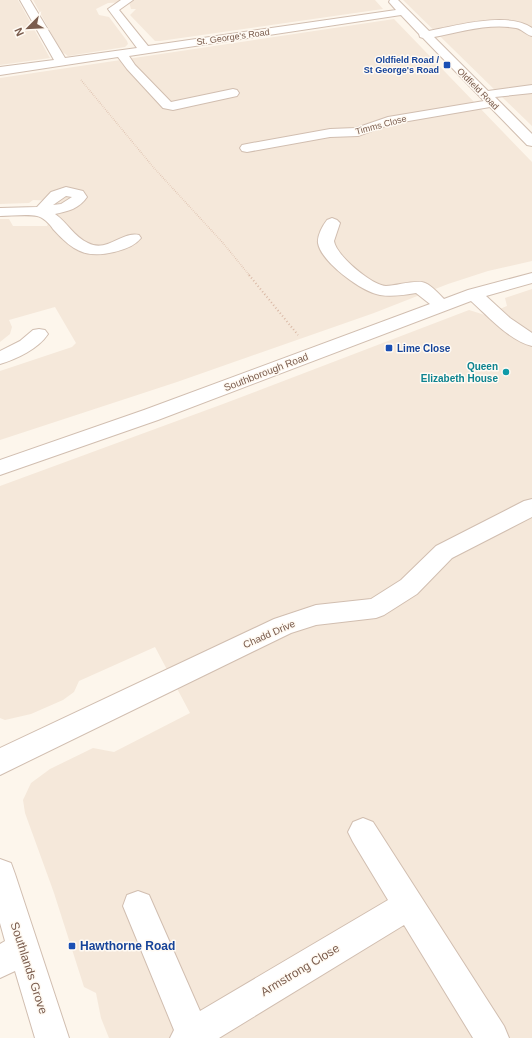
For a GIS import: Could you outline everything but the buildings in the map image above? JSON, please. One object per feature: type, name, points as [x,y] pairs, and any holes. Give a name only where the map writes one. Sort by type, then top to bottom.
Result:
[{"type":"street","points":[[25,0],[54,51],[62,62]]},
{"type":"street","points":[[128,0],[113,9],[145,50]]},
{"type":"street","name":"Oldfield Road","points":[[392,0],[424,35],[532,142]]},
{"type":"street","name":"St. George's Road","points":[[0,71],[403,12]]},
{"type":"street","points":[[424,35],[496,24],[521,25],[532,33]]},
{"type":"street","points":[[121,53],[131,67],[167,105],[172,106],[233,93]]},
{"type":"street","name":"Timms Close","points":[[247,148],[330,133],[358,132],[388,121],[532,89]]},
{"type":"street","points":[[0,212],[41,211],[55,221],[64,233],[79,246],[92,250],[109,249],[125,243],[133,238]]},
{"type":"street","points":[[332,223],[326,240],[326,245],[328,250],[348,270],[373,288],[379,290],[390,291],[420,286],[442,306]]},
{"type":"street","name":"Southborough Road","points":[[0,468],[151,415],[474,294],[532,278]]},
{"type":"street","points":[[474,294],[504,322],[532,341]]},
{"type":"street","points":[[0,358],[27,345],[35,340],[39,334]]},
{"type":"street","name":"Chadd Drive","points":[[0,762],[283,626],[316,615],[376,608],[409,587],[444,552],[532,508]]},
{"type":"street","points":[[363,832],[492,1038]]},
{"type":"street","name":"Southlands Grove","points":[[0,874],[11,955],[52,1038]]},
{"type":"street","name":"Armstrong Close","points":[[138,906],[191,1037],[408,905]]},
{"type":"path","points":[[62,62],[70,66],[154,168],[223,243],[314,354]]},
{"type":"shaded area","points":[[0,0],[18,0],[50,58],[0,65]]},
{"type":"shaded area","points":[[33,0],[375,0],[383,9],[155,41],[130,15],[136,9],[131,9],[129,2],[108,3],[96,9],[99,15],[109,17],[128,44],[125,47],[68,56],[61,51]]},
{"type":"shaded area","points":[[403,0],[532,0],[532,126],[501,96]]},
{"type":"shaded area","points":[[394,19],[532,162],[532,261],[488,271],[448,284],[374,313],[177,382],[0,440],[0,371],[72,347],[76,343],[55,307],[9,320],[12,327],[10,334],[0,342],[0,219],[9,219],[13,226],[47,226],[59,201],[33,200],[29,203],[0,204],[0,78]]},
{"type":"shaded area","points":[[532,289],[532,1038],[109,1038],[101,1018],[96,993],[84,987],[54,893],[25,813],[23,800],[31,783],[50,769],[93,748],[114,752],[190,713],[155,647],[79,681],[74,692],[63,700],[31,714],[5,720],[0,718],[0,486],[223,404],[469,310],[485,315],[507,306],[505,298]]},
{"type":"place","name":"Oldfield Road / St George's Road","points":[[447,65]]},
{"type":"place","name":"Lime Close","points":[[389,348]]},
{"type":"place","name":"Queen Elizabeth House","points":[[506,372]]},
{"type":"place","name":"Hawthorne Road","points":[[72,946]]}]
